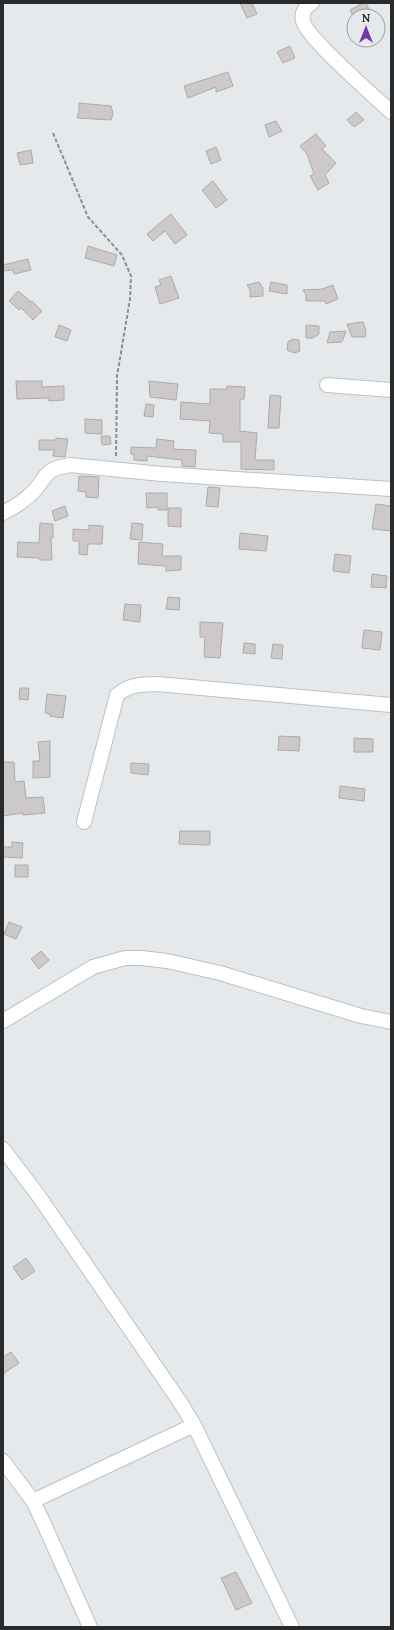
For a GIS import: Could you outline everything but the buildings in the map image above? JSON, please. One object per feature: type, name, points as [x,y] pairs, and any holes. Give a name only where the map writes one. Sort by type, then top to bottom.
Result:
[{"type":"street","points":[[312,3],[307,6],[302,15],[302,21],[305,28],[341,65],[391,112]]},
{"type":"street","points":[[327,385],[391,390]]},
{"type":"street","points":[[3,513],[20,503],[33,492],[49,471],[70,465],[116,470],[391,489]]},
{"type":"street","points":[[84,822],[117,695],[125,688],[139,685],[157,684],[391,705]]},
{"type":"street","points":[[3,1021],[93,967],[125,958],[142,958],[167,961],[220,974],[361,1016],[391,1022]]},
{"type":"street","points":[[3,1149],[38,1195],[173,1391],[194,1425],[292,1627]]},
{"type":"street","points":[[33,1501],[194,1425]]},
{"type":"street","points":[[3,1461],[33,1501],[90,1627]]},
{"type":"path","points":[[53,133],[88,217],[122,255],[131,276],[130,299],[117,376],[116,470]]}]
